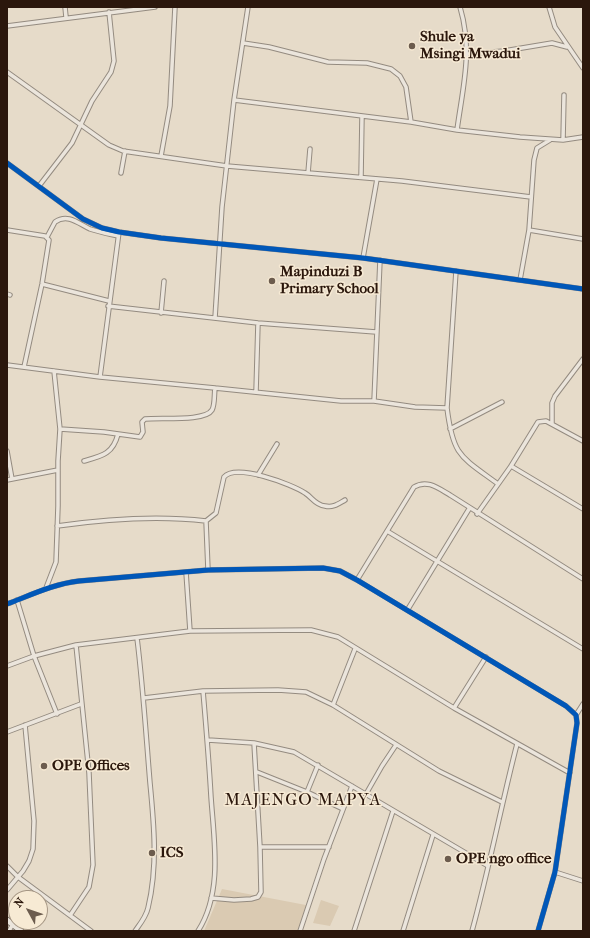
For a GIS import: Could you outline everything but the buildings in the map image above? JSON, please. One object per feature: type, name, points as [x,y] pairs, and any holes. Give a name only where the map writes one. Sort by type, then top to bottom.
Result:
[{"type":"street","points":[[65,7],[66,18]]},
{"type":"street","points":[[7,26],[155,7]]},
{"type":"street","points":[[161,156],[170,106],[175,7]]},
{"type":"street","points":[[214,318],[218,244],[234,100],[248,7]]},
{"type":"street","points":[[457,130],[468,54],[466,29],[460,7]]},
{"type":"street","points":[[550,7],[555,27],[583,68]]},
{"type":"street","points":[[39,186],[72,143],[92,101],[109,75],[113,66],[113,49],[109,12]]},
{"type":"street","points":[[468,54],[504,51],[552,43],[567,46]]},
{"type":"street","points":[[243,44],[269,47],[328,62],[367,63],[391,69],[400,76],[406,87],[411,122]]},
{"type":"street","points":[[7,72],[109,145],[125,151],[227,166],[361,177],[531,197]]},
{"type":"street","points":[[563,140],[564,95]]},
{"type":"street","points":[[234,100],[411,122],[457,130],[550,140],[583,137]]},
{"type":"street","points":[[361,177],[362,116]]},
{"type":"street","points":[[520,280],[529,230],[535,153],[537,148],[550,140]]},
{"type":"street","points":[[308,173],[310,149]]},
{"type":"street","points":[[121,173],[125,151]]},
{"type":"street","points":[[7,163],[84,219],[119,234]]},
{"type":"street","points":[[363,258],[377,179]]},
{"type":"street","points":[[24,367],[42,284],[49,242],[47,237],[55,222],[66,218],[74,220],[91,229],[119,234],[380,260],[583,289]]},
{"type":"street","points":[[7,230],[47,237]]},
{"type":"street","points":[[529,230],[583,239]]},
{"type":"street","points":[[100,377],[108,306],[119,234]]},
{"type":"street","points":[[374,401],[380,260]]},
{"type":"street","points":[[456,271],[447,408],[450,429],[458,452],[463,458],[498,484]]},
{"type":"street","points":[[161,313],[164,280]]},
{"type":"street","points":[[42,284],[109,301]]},
{"type":"street","points":[[108,306],[258,323],[376,332]]},
{"type":"street","points":[[256,392],[258,323]]},
{"type":"street","points":[[552,424],[552,403],[555,396],[583,359]]},
{"type":"street","points":[[7,365],[100,377],[341,401],[374,401],[415,407],[447,408]]},
{"type":"street","points":[[46,588],[56,562],[60,429],[54,370]]},
{"type":"street","points":[[60,429],[141,437],[142,422],[145,419],[200,417],[207,414],[213,409],[215,388]]},
{"type":"street","points":[[450,429],[502,402]]},
{"type":"street","points":[[478,514],[511,466],[538,422],[546,421],[583,441]]},
{"type":"street","points":[[84,461],[100,456],[113,448],[118,434]]},
{"type":"street","points":[[258,475],[277,444]]},
{"type":"street","points":[[7,451],[12,479]]},
{"type":"street","points":[[511,466],[583,509]]},
{"type":"street","points":[[7,480],[58,470]]},
{"type":"street","points":[[57,526],[121,519],[175,518],[206,521],[216,513],[224,477],[227,474],[242,472],[258,475],[304,492],[319,505],[330,507],[345,500]]},
{"type":"street","points":[[357,580],[414,487],[420,484],[434,486],[583,579]]},
{"type":"street","points":[[408,609],[469,508]]},
{"type":"street","points":[[206,521],[208,570]]},
{"type":"street","points":[[387,531],[583,648]]},
{"type":"street","points":[[7,604],[46,588],[64,582],[79,580],[208,570],[323,568],[340,571],[408,609],[566,706],[576,714]]},
{"type":"street","points":[[186,572],[190,631]]},
{"type":"street","points":[[17,600],[34,656],[57,714]]},
{"type":"street","points":[[7,666],[34,656],[76,645],[190,631],[311,630],[338,637],[355,649],[454,708],[570,773]]},
{"type":"street","points":[[135,931],[144,918],[148,907],[153,866],[153,818],[144,698],[136,638]]},
{"type":"street","points":[[71,914],[88,890],[91,883],[93,865],[89,773],[76,645]]},
{"type":"street","points":[[333,705],[355,649]]},
{"type":"street","points":[[454,708],[486,657]]},
{"type":"street","points":[[144,698],[203,691],[295,691],[317,696],[439,771],[502,802]]},
{"type":"street","points":[[198,931],[204,919],[210,898],[215,862],[208,740],[203,691]]},
{"type":"street","points":[[7,732],[81,704]]},
{"type":"street","points":[[538,931],[555,872],[570,773],[576,714],[583,704]]},
{"type":"street","points":[[7,890],[30,861],[34,835],[25,725]]},
{"type":"street","points":[[208,740],[254,743],[294,752],[318,765],[392,811],[488,866]]},
{"type":"street","points":[[210,898],[234,900],[251,899],[258,897],[262,886],[257,772],[254,743]]},
{"type":"street","points":[[472,931],[517,744]]},
{"type":"street","points":[[366,794],[396,745]]},
{"type":"street","points":[[307,792],[318,765]]},
{"type":"street","points":[[257,772],[307,792],[343,809]]},
{"type":"street","points":[[300,931],[352,786]]},
{"type":"street","points":[[354,931],[392,811]]},
{"type":"street","points":[[403,931],[433,835]]},
{"type":"street","points":[[260,847],[329,847]]},
{"type":"street","points":[[7,866],[18,876],[71,914],[91,931]]},
{"type":"street","points":[[555,872],[583,881]]},
{"type":"shaded area","points":[[222,889],[311,906],[300,931],[204,931]]},
{"type":"shaded area","points":[[321,900],[339,906],[330,926],[313,923]]},
{"type":"cycle path","points":[[7,163],[83,219],[102,228],[119,232],[161,238],[363,258],[583,289]]},
{"type":"cycle path","points":[[7,604],[51,587],[79,581],[208,570],[323,568],[340,571],[566,706],[576,715],[577,723],[555,872],[538,931]]},
{"type":"place","name":"Shule ya Msingi Mwadui","points":[[412,46]]},
{"type":"place","name":"Mapinduzi B Primary School","points":[[272,281]]},
{"type":"place","name":"OPE Offices","points":[[44,766]]},
{"type":"place","name":"ICS","points":[[152,853]]},
{"type":"place","name":"OPE ngo office","points":[[448,859]]},
{"type":"district","name":"MAJENGO MAPYA","points":[[303,801]]}]
